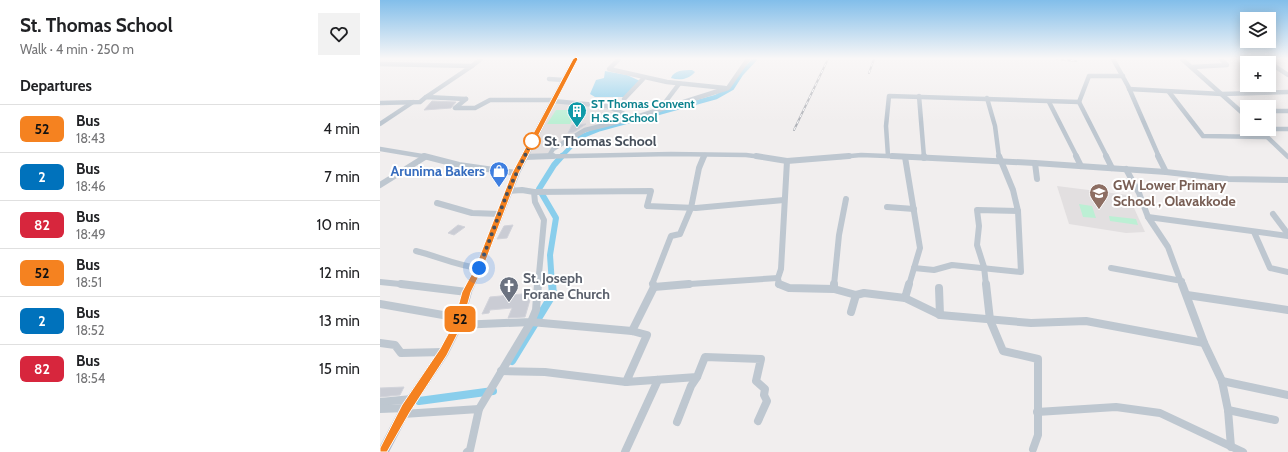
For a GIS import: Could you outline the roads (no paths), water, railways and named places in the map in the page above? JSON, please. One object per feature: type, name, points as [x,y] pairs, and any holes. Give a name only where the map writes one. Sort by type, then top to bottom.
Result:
[{"type":"main road","points":[[383,452],[405,411],[444,352],[459,322],[467,292],[479,268],[508,191],[564,80]]},
{"type":"street","points":[[380,103],[420,102],[451,80]]},
{"type":"street","points":[[624,100],[642,80]]},
{"type":"street","points":[[651,80],[728,88]]},
{"type":"street","points":[[548,156],[553,149],[585,130],[633,118],[728,88],[733,80]]},
{"type":"street","points":[[1087,80],[1079,102],[1112,168]]},
{"type":"street","points":[[1125,80],[1166,172]]},
{"type":"street","points":[[1207,80],[1240,111]]},
{"type":"street","points":[[660,109],[679,84]]},
{"type":"street","points":[[1129,89],[1222,94],[1288,92]]},
{"type":"street","points":[[1169,92],[1203,136],[1267,137],[1285,151],[1288,157]]},
{"type":"street","points":[[888,156],[884,128],[889,96],[898,94],[1048,102],[1079,102]]},
{"type":"street","points":[[919,96],[924,158]]},
{"type":"street","points":[[426,97],[466,99],[455,108],[475,108],[490,100],[554,100],[607,106],[633,118]]},
{"type":"street","points":[[914,268],[934,270],[952,265],[984,267],[998,271],[1021,271],[1018,211],[1012,190],[1000,161],[995,126],[988,98]]},
{"type":"street","points":[[380,124],[413,102]]},
{"type":"street","points":[[1048,102],[1082,166]]},
{"type":"street","points":[[1276,111],[1288,112]]},
{"type":"street","points":[[1276,129],[1288,129]]},
{"type":"street","points":[[380,149],[459,166],[516,173]]},
{"type":"street","points":[[632,331],[654,287],[653,282],[671,236],[680,234],[691,208],[699,168],[704,155]]},
{"type":"street","points":[[524,158],[548,156],[746,155],[787,161],[817,160],[861,155],[1082,166],[1166,172],[1228,179],[1288,180]]},
{"type":"street","points":[[905,157],[920,248],[905,298]]},
{"type":"street","points":[[380,185],[425,158]]},
{"type":"street","points":[[787,161],[781,269],[778,278],[780,287],[834,288],[856,296],[864,293],[905,298],[940,315],[1031,323],[1086,321],[1204,343]]},
{"type":"street","points":[[1035,163],[1038,179]]},
{"type":"street","points":[[1126,169],[1139,193],[1148,217],[1168,247],[1204,343],[1222,381],[1228,410],[1231,447]]},
{"type":"street","points":[[508,191],[651,191],[647,206],[691,208],[784,200]]},
{"type":"street","points":[[467,452],[470,450],[480,408],[531,322],[538,301],[544,220],[535,202],[534,192]]},
{"type":"street","points":[[834,288],[839,235],[846,199]]},
{"type":"street","points":[[437,203],[472,213],[500,214]]},
{"type":"street","points":[[887,207],[914,209]]},
{"type":"street","points":[[1018,211],[977,210],[979,226],[977,245],[984,267],[990,320],[1003,351],[1038,359],[1038,435],[1033,449]]},
{"type":"street","points":[[1273,214],[1288,235]]},
{"type":"street","points":[[1148,217],[1254,232],[1288,235]]},
{"type":"street","points":[[1254,232],[1270,268],[1288,272]]},
{"type":"street","points":[[416,251],[440,257],[461,266],[479,268]]},
{"type":"street","points":[[1111,268],[1182,281]]},
{"type":"street","points":[[654,287],[778,278]]},
{"type":"street","points":[[380,282],[467,292]]},
{"type":"street","points":[[939,288],[940,315]]},
{"type":"street","points":[[851,312],[856,296]]},
{"type":"street","points":[[1187,296],[1288,310]]},
{"type":"street","points":[[380,304],[459,322],[540,322],[632,331],[647,335],[626,382]]},
{"type":"street","points":[[380,343],[395,345],[401,353],[444,352]]},
{"type":"street","points":[[677,422],[691,386],[697,377],[704,357],[761,359],[756,381],[765,389],[764,395],[767,401],[758,421]]},
{"type":"street","points":[[500,374],[545,372],[626,382],[697,377]]},
{"type":"street","points":[[625,452],[658,380]]},
{"type":"street","points":[[1222,381],[1288,395]]},
{"type":"street","points":[[380,402],[414,399]]},
{"type":"street","points":[[1037,412],[1116,407],[1160,413],[1243,452]]},
{"type":"street","points":[[380,409],[405,411],[480,408]]},
{"type":"street","points":[[1228,410],[1275,420]]},
{"type":"water","points":[[596,80],[640,81],[624,97],[595,97],[590,94]]},
{"type":"waterway","points":[[561,157],[580,137],[600,129],[716,97],[732,88],[737,80]]},
{"type":"waterway","points":[[552,285],[550,255],[556,218],[539,189],[554,165],[562,156]]},
{"type":"waterway","points":[[512,361],[553,294],[552,284]]},
{"type":"waterway","points":[[419,401],[493,391]]},
{"type":"railway","points":[[794,130],[818,80]]},
{"type":"place","name":"ST Thomas Convent H.S.S School","points":[[577,128]]},
{"type":"place","name":"St. Thomas School","points":[[532,141]]},
{"type":"place","name":"Arunima Bakers","points":[[499,188]]},
{"type":"place","name":"GW Lower Primary School , Olavakkode","points":[[1099,210]]},
{"type":"place","name":"St. Joseph Forane Church","points":[[509,303]]}]
